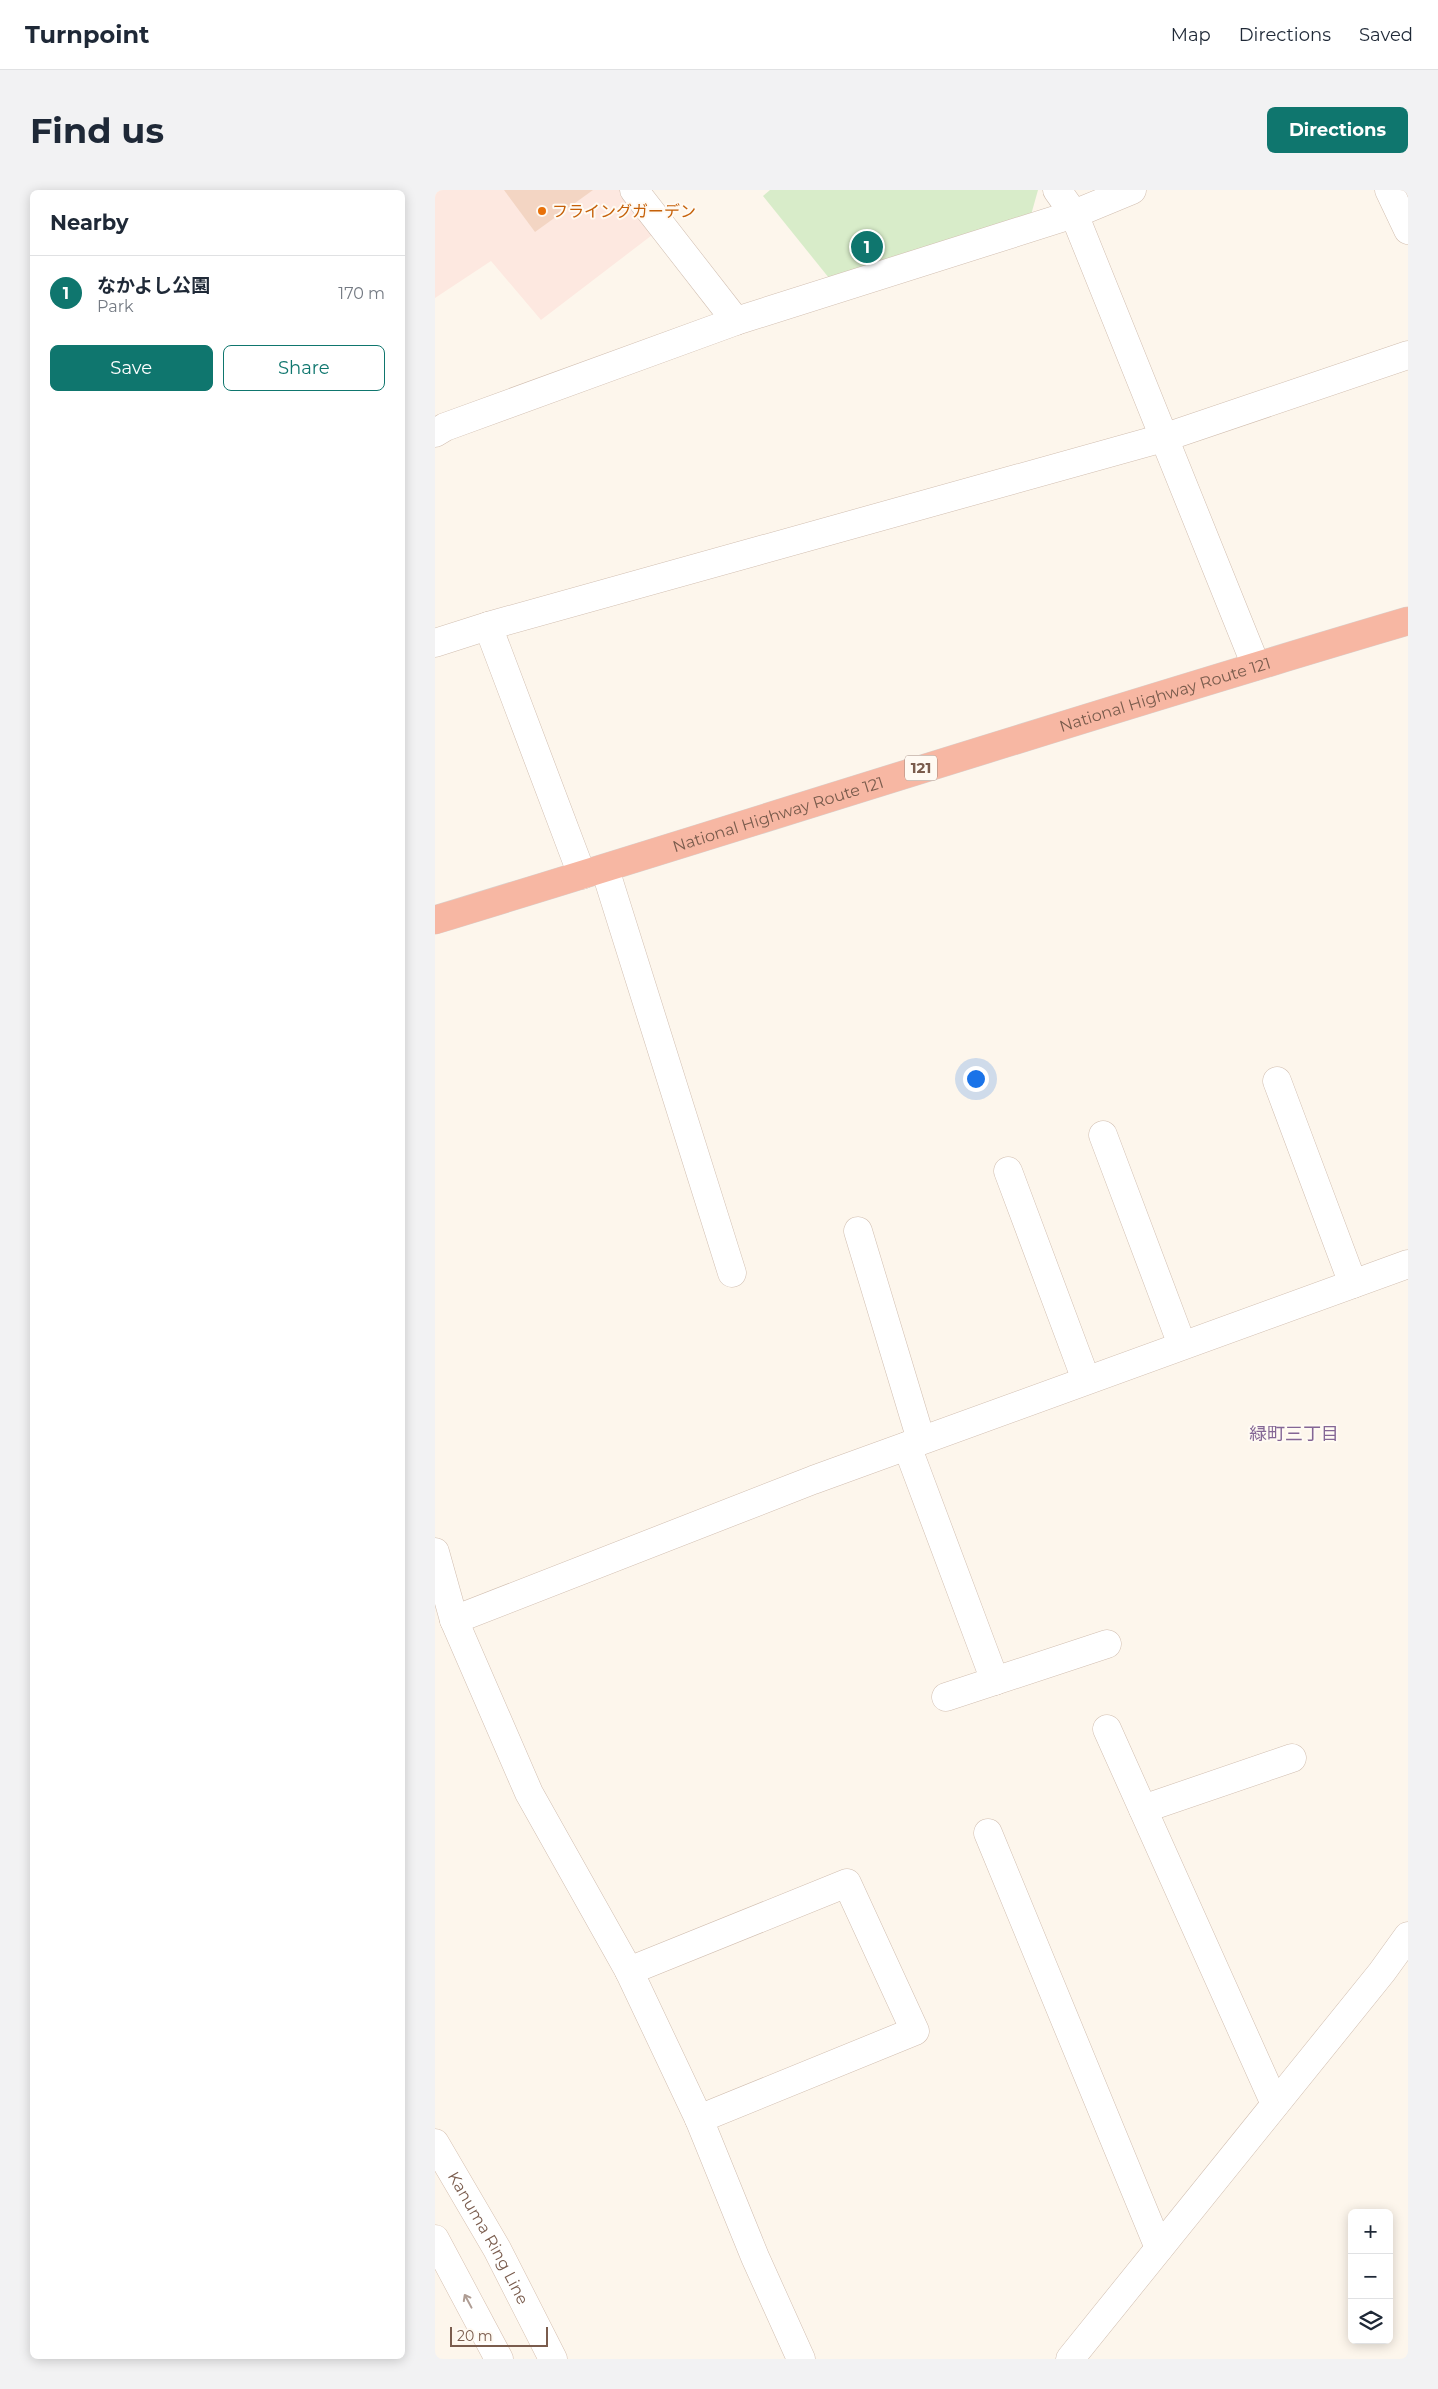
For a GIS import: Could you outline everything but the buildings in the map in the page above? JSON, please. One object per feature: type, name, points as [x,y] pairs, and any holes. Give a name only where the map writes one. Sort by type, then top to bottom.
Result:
[{"type":"highway","name":"National Highway Route 121","points":[[435,920],[869,784],[1408,621]]},
{"type":"street","points":[[634,190],[736,321]]},
{"type":"street","points":[[1057,190],[1074,214],[1256,666]]},
{"type":"street","points":[[435,433],[445,427],[736,321],[1074,214],[1132,190]]},
{"type":"street","points":[[1389,190],[1407,228]]},
{"type":"street","points":[[435,643],[488,626],[1163,438],[1408,355]]},
{"type":"street","points":[[488,626],[593,872],[731,1273]]},
{"type":"street","points":[[1277,1082],[1353,1284]]},
{"type":"street","points":[[1103,1135],[1182,1345]]},
{"type":"street","points":[[1008,1170],[1086,1380]]},
{"type":"street","points":[[858,1231],[914,1443],[995,1681]]},
{"type":"street","points":[[454,1620],[914,1443],[1408,1264]]},
{"type":"street","points":[[435,1552],[454,1620],[529,1792],[629,1971],[699,2119],[755,2257],[801,2359]]},
{"type":"street","points":[[946,1697],[1107,1644]]},
{"type":"street","points":[[1107,1729],[1275,2104]]},
{"type":"street","points":[[1143,1809],[1292,1758]]},
{"type":"street","points":[[988,1833],[1159,2248]]},
{"type":"street","points":[[629,1971],[847,1882],[915,2031],[699,2119]]},
{"type":"street","points":[[1070,2359],[1408,1936]]},
{"type":"street","name":"Kanuma Ring Line","points":[[435,2143],[497,2249],[553,2359]]},
{"type":"street","points":[[435,2239],[499,2359]]},
{"type":"shaded area","points":[[435,190],[628,190],[660,229],[541,320],[491,261],[435,298]]},
{"type":"green space","points":[[770,190],[1038,190],[1031,215],[829,278],[763,196]]},
{"type":"place","name":"フライングガーデン","points":[[542,211]]},
{"type":"place","name":"なかよし公園","points":[[867,247]]},
{"type":"district","name":"緑町三丁目","points":[[1294,1434]]}]
